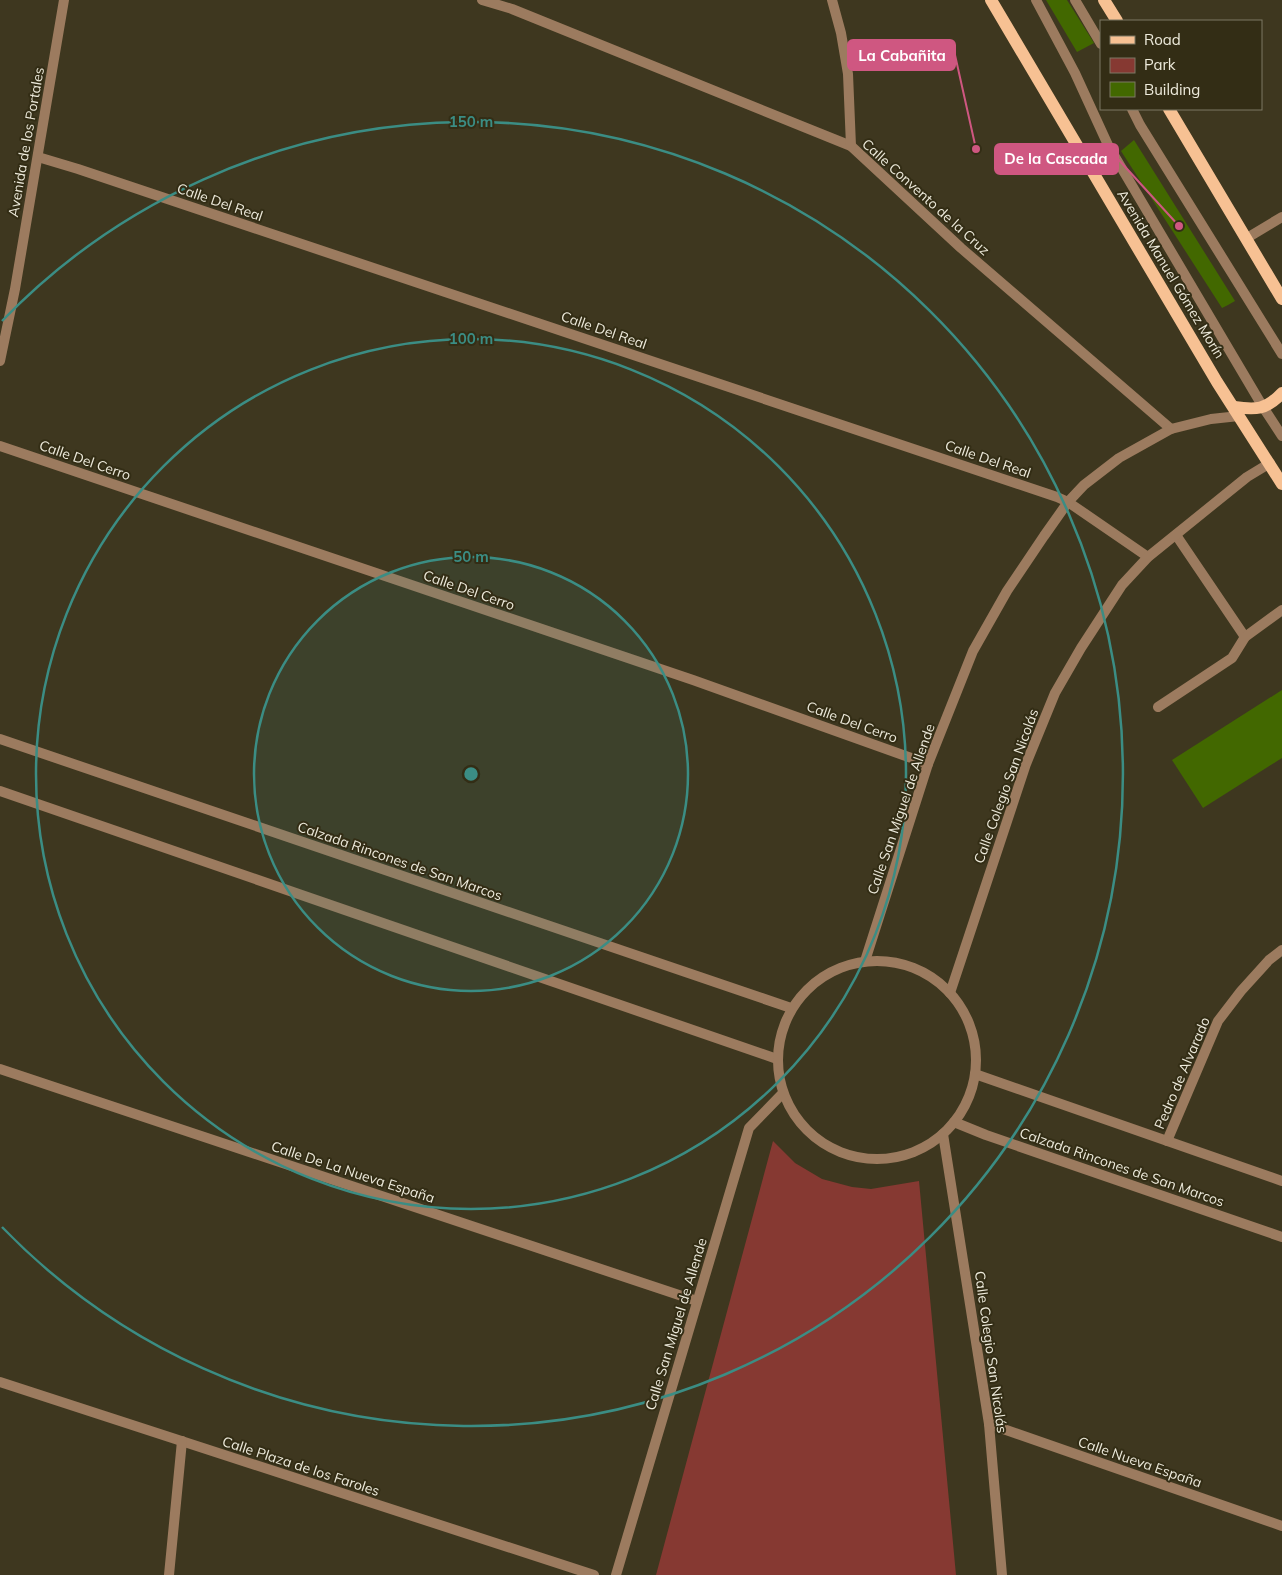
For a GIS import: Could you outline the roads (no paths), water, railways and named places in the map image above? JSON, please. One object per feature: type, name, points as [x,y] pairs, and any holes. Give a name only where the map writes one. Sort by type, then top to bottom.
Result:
[{"type":"main road","name":"Avenida Manuel Gómez Morín","points":[[991,0],[1236,412],[1282,484]]},
{"type":"main road","points":[[1104,0],[1116,20]]},
{"type":"main road","points":[[1170,110],[1282,299]]},
{"type":"main road","points":[[1236,412],[1263,408],[1282,393]]},
{"type":"street","name":"Avenida de los Portales","points":[[0,361],[15,289],[64,0]]},
{"type":"street","name":"Calle Convento de la Cruz","points":[[482,0],[512,10],[850,146],[961,248],[1171,428]]},
{"type":"street","points":[[504,0],[512,10]]},
{"type":"street","points":[[832,0],[841,33],[848,74],[850,146]]},
{"type":"street","points":[[1036,0],[1075,72],[1100,131],[1263,408],[1282,436]]},
{"type":"street","points":[[1075,0],[1100,42]]},
{"type":"street","points":[[1132,110],[1282,354]]},
{"type":"street","name":"Calle Del Real","points":[[38,156],[1068,502],[1148,557]]},
{"type":"street","points":[[1247,238],[1282,217]]},
{"type":"street","name":"Calle San Miguel de Allende","points":[[865,961],[928,764],[973,652],[1006,590],[1068,502],[1084,485],[1119,458],[1171,428],[1236,412]]},
{"type":"street","name":"Calle Del Cerro","points":[[0,446],[684,676],[928,764]]},
{"type":"street","name":"Calle Colegio San Nicolás","points":[[950,993],[1026,764],[1056,694],[1081,648],[1108,604],[1122,585],[1148,557],[1247,477],[1270,463]]},
{"type":"street","points":[[1176,535],[1245,637]]},
{"type":"street","points":[[1158,707],[1232,658],[1245,637],[1282,610]]},
{"type":"street","name":"Calzada Rincones de San Marcos","points":[[0,739],[792,1008]]},
{"type":"street","points":[[0,791],[777,1059]]},
{"type":"street","name":"Pedro de Alvarado","points":[[1167,1141],[1218,1021],[1247,984],[1269,960],[1282,950]]},
{"type":"street","points":[[865,961],[889,962],[912,967],[932,978],[950,993],[967,1018],[976,1046],[975,1074],[971,1092],[964,1108],[943,1134],[930,1144],[907,1155],[882,1159],[856,1157],[832,1149],[811,1134],[794,1115],[783,1093],[777,1059],[781,1033],[792,1008],[806,990],[823,976],[865,961]]},
{"type":"street","name":"Calle De La Nueva España","points":[[0,1069],[698,1301]]},
{"type":"street","points":[[975,1074],[1282,1181]]},
{"type":"street","name":"Calle San Miguel de Allende","points":[[616,1575],[749,1128],[783,1093]]},
{"type":"street","name":"Calzada Rincones de San Marcos","points":[[954,1122],[986,1135],[1282,1237]]},
{"type":"street","name":"Calle Colegio San Nicolás","points":[[943,1134],[989,1424],[1002,1575]]},
{"type":"street","name":"Calle Plaza de los Faroles","points":[[0,1382],[594,1575]]},
{"type":"street","name":"Calle Nueva España","points":[[989,1424],[1282,1526]]},
{"type":"street","points":[[169,1575],[182,1441]]},
{"type":"place","name":"La Cabañita","points":[[976,149]]},
{"type":"place","name":"De la Cascada","points":[[1179,226]]}]
